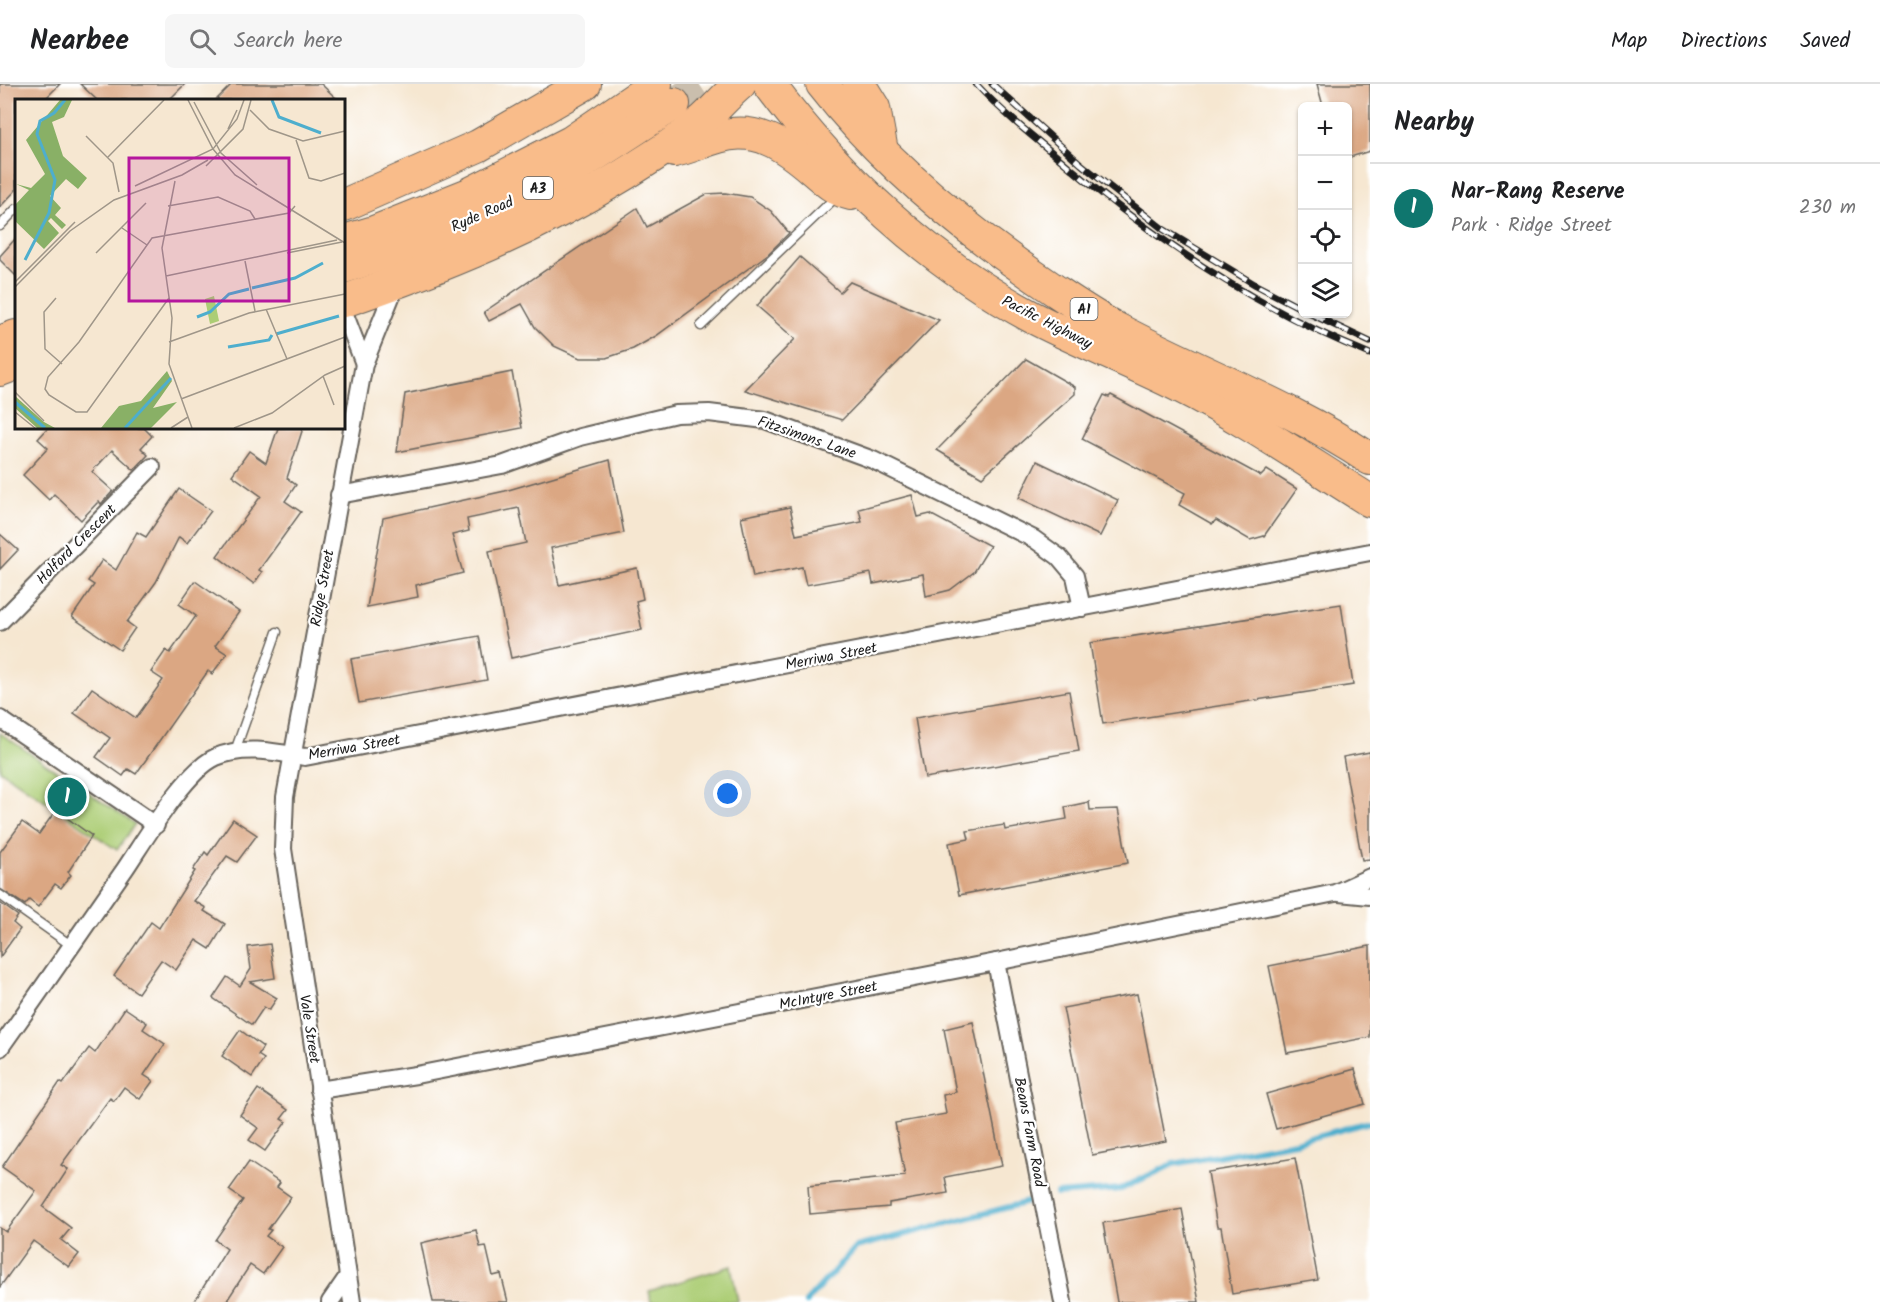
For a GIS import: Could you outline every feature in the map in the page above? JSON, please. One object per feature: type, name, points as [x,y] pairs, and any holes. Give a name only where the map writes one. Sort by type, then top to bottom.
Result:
[{"type":"highway","points":[[345,205],[478,146],[585,84]]},
{"type":"highway","points":[[703,84],[708,91],[708,105],[703,119]]},
{"type":"highway","points":[[345,301],[469,255],[533,226],[653,157],[703,119],[740,84]]},
{"type":"highway","name":"Pacific Highway","points":[[769,84],[854,195],[991,293],[1034,318],[1180,386],[1370,501]]},
{"type":"highway","name":"Pacific Highway","points":[[822,84],[882,151],[969,228],[1019,266],[1118,330],[1313,424],[1370,459]]},
{"type":"highway","points":[[859,84],[874,108],[882,151]]},
{"type":"highway","name":"Ryde Road","points":[[345,241],[374,232],[469,194],[665,94]]},
{"type":"highway","name":"Ryde Road","points":[[345,267],[400,248],[512,201],[565,174],[665,94]]},
{"type":"highway","points":[[653,157],[692,147],[719,136],[746,133],[766,137],[854,195]]},
{"type":"highway","points":[[7,362],[15,339]]},
{"type":"street","name":"Ridge Street","points":[[292,755],[363,364],[397,282]]},
{"type":"street","points":[[345,315],[363,364]]},
{"type":"street","name":"Fitzsimons Lane","points":[[339,495],[502,465],[580,437],[676,414],[709,413],[765,420],[873,460],[1034,539],[1059,557],[1075,576],[1082,608]]},
{"type":"street","name":"Holford Crescent","points":[[0,621],[152,467]]},
{"type":"street","name":"Merriwa Street","points":[[292,755],[305,757],[1370,552]]},
{"type":"street","points":[[0,719],[156,825]]},
{"type":"street","points":[[0,1048],[196,770],[214,758],[235,751],[258,750],[292,755]]},
{"type":"street","name":"Vale Street","points":[[292,755],[285,797],[283,849],[352,1302]]},
{"type":"street","name":"McIntyre Street","points":[[319,1090],[416,1075],[996,962],[1335,893],[1370,877]]},
{"type":"street","name":"McIntyre Street","points":[[1335,893],[1370,896]]},
{"type":"street","name":"Beans Farm Road","points":[[996,962],[1063,1302]]},
{"type":"street","points":[[330,1302],[348,1276]]},
{"type":"lane","points":[[701,327],[822,213],[854,195]]},
{"type":"lane","points":[[0,226],[15,210]]},
{"type":"lane","points":[[235,751],[277,632]]},
{"type":"lane","points":[[0,895],[72,946]]},
{"type":"green space","points":[[0,733],[135,824],[117,850],[0,770]]},
{"type":"green space","points":[[731,1266],[738,1302],[651,1302],[649,1291]]},
{"type":"building","points":[[0,84],[60,84],[45,99],[15,99],[15,191],[0,207]]},
{"type":"building","points":[[80,84],[185,84],[170,99],[96,99]]},
{"type":"building","points":[[232,84],[321,84],[337,99],[217,99]]},
{"type":"building","points":[[1317,84],[1370,84],[1370,151],[1352,156],[1352,102],[1322,102]]},
{"type":"building","points":[[725,193],[750,197],[771,211],[789,233],[768,254],[656,336],[633,349],[606,358],[580,358],[554,346],[535,327],[522,304],[489,321],[484,312],[637,208],[647,227],[707,194]]},
{"type":"building","points":[[15,239],[15,275],[0,260],[0,256]]},
{"type":"building","points":[[800,257],[840,292],[850,282],[939,320],[842,420],[745,390],[795,339],[757,306]]},
{"type":"building","points":[[1026,359],[1075,387],[1075,394],[982,477],[937,450]]},
{"type":"building","points":[[512,372],[522,428],[397,452],[405,394]]},
{"type":"building","points":[[1104,395],[1109,397],[1111,395],[1261,476],[1267,470],[1297,489],[1264,536],[1250,540],[1216,520],[1212,524],[1179,505],[1185,493],[1082,439]]},
{"type":"building","points":[[47,429],[145,429],[152,436],[141,448],[148,455],[134,470],[112,450],[92,472],[113,491],[101,504],[99,501],[81,520],[54,494],[49,500],[23,475],[48,448],[38,439]]},
{"type":"building","points":[[278,429],[303,429],[287,478],[296,485],[285,501],[301,512],[259,570],[262,572],[254,584],[217,556],[261,496],[232,475],[249,451],[266,463]]},
{"type":"building","points":[[610,460],[624,533],[551,548],[559,585],[637,568],[643,599],[636,601],[642,630],[511,658],[489,551],[526,543],[519,508],[467,519],[469,531],[452,535],[463,573],[416,585],[418,597],[367,607],[383,518],[505,491]]},
{"type":"building","points":[[1037,461],[1118,500],[1100,536],[1019,498]]},
{"type":"building","points":[[179,489],[211,511],[187,543],[179,537],[156,582],[127,622],[135,628],[120,650],[72,617],[94,585],[88,581],[102,560],[116,570],[137,532],[146,537]]},
{"type":"building","points":[[912,495],[918,517],[930,514],[990,546],[974,572],[950,590],[926,596],[923,574],[873,584],[871,573],[806,585],[802,567],[753,577],[741,517],[790,507],[796,535],[862,522],[859,509]]},
{"type":"building","points":[[0,534],[18,550],[0,569]]},
{"type":"building","points":[[195,581],[239,612],[215,646],[227,654],[212,674],[208,671],[136,774],[128,769],[123,776],[96,757],[110,738],[74,713],[92,688],[136,718],[163,680],[151,672],[166,650],[170,653],[196,616],[179,604]]},
{"type":"building","points":[[1341,604],[1353,685],[1103,724],[1090,643]]},
{"type":"building","points":[[479,636],[487,680],[359,703],[351,659]]},
{"type":"building","points":[[1069,691],[1079,751],[925,778],[915,718]]},
{"type":"building","points":[[1370,752],[1370,859],[1362,860],[1343,757]]},
{"type":"building","points":[[1089,802],[1090,810],[1118,809],[1128,863],[959,895],[949,843],[969,839],[967,831],[1004,825],[1005,830],[1067,819],[1065,807]]},
{"type":"building","points":[[56,810],[92,836],[68,872],[71,875],[61,888],[55,884],[38,907],[29,900],[25,905],[0,889],[0,852],[22,822],[39,834]]},
{"type":"building","points":[[233,819],[257,835],[237,862],[227,856],[194,901],[206,908],[204,911],[225,924],[210,949],[196,940],[176,970],[161,960],[138,993],[114,976],[151,922],[159,928],[205,852],[208,855]]},
{"type":"building","points":[[0,903],[18,916],[13,923],[20,929],[0,957]]},
{"type":"building","points":[[270,944],[275,978],[250,982],[277,998],[269,1010],[264,1007],[252,1025],[213,998],[227,977],[240,986],[251,969],[248,947]]},
{"type":"building","points":[[1370,946],[1370,1037],[1287,1053],[1269,966]]},
{"type":"building","points":[[1137,994],[1166,1141],[1092,1155],[1063,1008]]},
{"type":"building","points":[[125,1008],[147,1023],[143,1029],[165,1044],[144,1075],[153,1081],[140,1099],[124,1087],[114,1101],[110,1098],[61,1165],[68,1169],[43,1207],[71,1228],[61,1240],[79,1254],[69,1267],[33,1241],[0,1287],[0,1228],[6,1232],[36,1191],[2,1167],[60,1082],[63,1084],[89,1048],[95,1053]]},
{"type":"building","points":[[973,1022],[1002,1166],[945,1177],[948,1193],[889,1203],[889,1207],[810,1214],[808,1186],[905,1176],[895,1123],[946,1114],[943,1095],[956,1092],[944,1029]]},
{"type":"building","points":[[240,1030],[263,1047],[258,1055],[264,1059],[252,1077],[222,1056]]},
{"type":"building","points":[[1355,1069],[1365,1104],[1276,1129],[1266,1094]]},
{"type":"building","points":[[258,1089],[288,1110],[281,1119],[286,1122],[265,1151],[249,1140],[258,1128],[240,1115]]},
{"type":"building","points":[[1295,1158],[1318,1280],[1232,1294],[1221,1227],[1217,1227],[1208,1172]]},
{"type":"building","points":[[249,1162],[280,1183],[277,1187],[291,1197],[268,1229],[271,1230],[266,1236],[282,1247],[263,1274],[250,1265],[226,1302],[194,1302],[227,1249],[215,1240],[243,1200],[229,1190]]},
{"type":"building","points":[[1182,1209],[1199,1302],[1117,1302],[1103,1223]]},
{"type":"building","points":[[476,1230],[480,1247],[486,1246],[493,1276],[501,1274],[508,1302],[433,1302],[421,1243]]},
{"type":"waterway","points":[[1057,1194],[1121,1189],[1173,1164],[1295,1142],[1370,1122]]},
{"type":"waterway","points":[[806,1302],[856,1247],[1032,1201]]},
{"type":"tunnel","points":[[674,104],[704,84]]},
{"type":"railway","points":[[976,84],[1014,120],[1090,184],[1165,241],[1244,292],[1327,335],[1370,354]]},
{"type":"railway","points":[[992,84],[1081,164],[1163,229],[1256,285],[1298,307]]},
{"type":"railway","points":[[1319,318],[1370,342]]},
{"type":"place","name":"Nar-Rang Reserve","points":[[67,797]]}]
